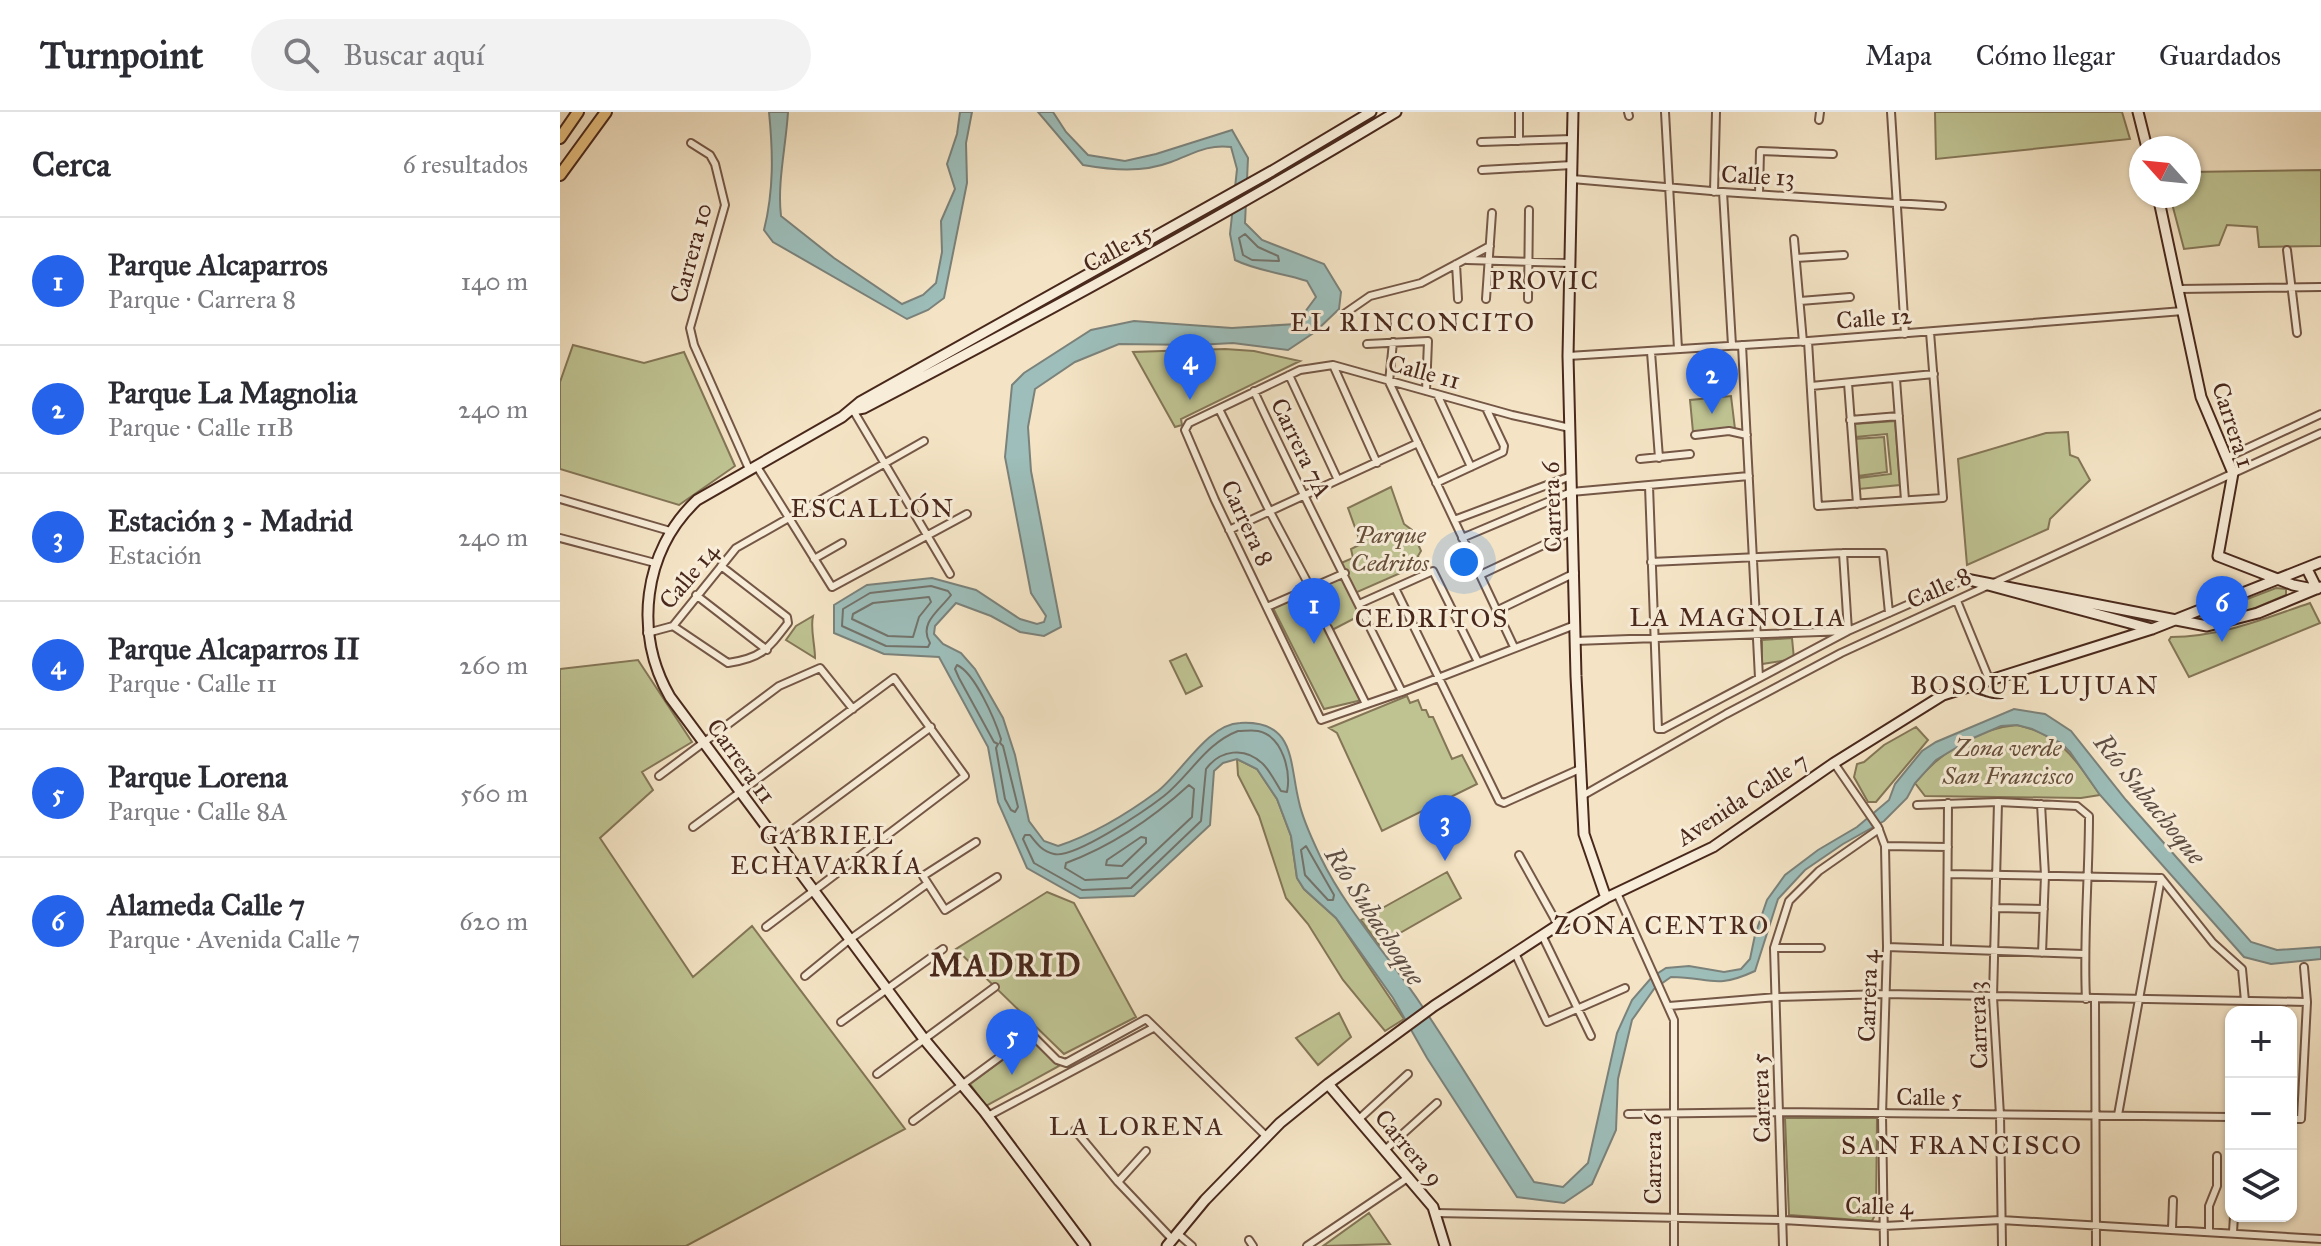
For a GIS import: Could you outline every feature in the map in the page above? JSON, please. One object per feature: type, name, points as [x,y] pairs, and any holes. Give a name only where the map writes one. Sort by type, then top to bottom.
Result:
[{"type":"main road","points":[[560,138],[578,112]]},
{"type":"main road","points":[[560,175],[606,112]]},
{"type":"street","name":"Calle 15","points":[[853,410],[860,402],[1272,171],[1371,112]]},
{"type":"street","name":"Calle 15","points":[[647,633],[655,563],[670,531],[697,500],[853,410],[864,408],[945,366],[1260,194],[1396,112]]},
{"type":"street","points":[[1519,112],[1519,141]]},
{"type":"street","name":"Carrera 6","points":[[1573,112],[1568,356],[1575,641],[1584,834],[1606,898]]},
{"type":"street","points":[[1665,112],[1678,349]]},
{"type":"street","points":[[1716,112],[1718,192],[1732,345]]},
{"type":"street","points":[[1819,120],[1820,112]]},
{"type":"street","points":[[1891,112],[1905,334]]},
{"type":"street","points":[[2138,112],[2144,136]]},
{"type":"street","points":[[1481,142],[1572,139]]},
{"type":"street","name":"Carrera 10","points":[[691,143],[710,155],[715,164],[725,205],[690,328],[694,345],[752,467],[789,517],[832,587],[928,534]]},
{"type":"street","points":[[1759,194],[1760,151],[1833,154]]},
{"type":"street","points":[[1482,170],[1572,165]]},
{"type":"street","points":[[1272,171],[1276,185]]},
{"type":"street","name":"Calle 13","points":[[1572,179],[1942,206]]},
{"type":"street","name":"Carrera 1","points":[[2161,208],[2201,397],[2233,473],[2218,556],[2293,585],[2320,591]]},
{"type":"street","points":[[1528,299],[1529,210]]},
{"type":"street","points":[[1486,299],[1492,213]]},
{"type":"street","points":[[1794,239],[1811,386],[1818,506],[1943,498],[1930,332]]},
{"type":"street","points":[[1344,314],[1370,296],[1421,283],[1490,246]]},
{"type":"street","points":[[1130,250],[1134,262]]},
{"type":"street","points":[[2287,250],[2297,333]]},
{"type":"street","points":[[1796,258],[1844,255]]},
{"type":"street","points":[[1465,259],[1571,263]]},
{"type":"street","points":[[1456,264],[1458,299]]},
{"type":"street","points":[[2179,289],[2321,287]]},
{"type":"street","points":[[1800,301],[1850,297]]},
{"type":"street","name":"Calle 12","points":[[1568,356],[1806,342],[2183,311]]},
{"type":"street","points":[[1367,344],[1428,341],[1426,391]]},
{"type":"street","points":[[1393,342],[1389,382],[1514,647]]},
{"type":"street","points":[[1742,345],[1759,678]]},
{"type":"street","points":[[1651,352],[1659,458]]},
{"type":"street","points":[[1333,365],[1377,463]]},
{"type":"street","name":"Calle 11","points":[[1185,428],[1189,423],[1309,366],[1333,365],[1570,428]]},
{"type":"street","points":[[1811,386],[1934,374]]},
{"type":"street","points":[[1289,375],[1337,478]]},
{"type":"street","points":[[1896,379],[1905,500]]},
{"type":"street","points":[[1848,383],[1857,504]]},
{"type":"street","name":"Carrera 7A","points":[[1254,391],[1402,692]]},
{"type":"street","points":[[1436,394],[1471,467]]},
{"type":"street","points":[[1436,483],[1503,452],[1486,408]]},
{"type":"street","points":[[1219,409],[1310,587]]},
{"type":"street","points":[[853,410],[950,574]]},
{"type":"street","points":[[2226,458],[2321,414]]},
{"type":"street","points":[[1850,420],[1899,416]]},
{"type":"street","name":"Carrera 8","points":[[1185,428],[1229,530],[1321,720],[1366,704]]},
{"type":"street","points":[[1695,435],[1729,431],[1747,435]]},
{"type":"street","name":"Calle 8","points":[[1582,796],[1841,653],[2321,433]]},
{"type":"street","name":"Calle 14","points":[[647,633],[673,626],[736,548],[924,441]]},
{"type":"street","points":[[1229,530],[1418,443]]},
{"type":"street","points":[[1640,459],[1690,454]]},
{"type":"street","points":[[1454,520],[1571,476]]},
{"type":"street","points":[[1462,538],[1571,492],[1749,476]]},
{"type":"street","points":[[1649,486],[1658,729],[1848,631],[1966,579],[2207,626],[2258,613],[2320,591],[2307,569]]},
{"type":"street","points":[[560,499],[670,531]]},
{"type":"street","points":[[928,534],[967,514]]},
{"type":"street","points":[[1480,575],[1573,531]]},
{"type":"street","points":[[560,538],[655,563]]},
{"type":"street","points":[[814,559],[842,543]]},
{"type":"street","points":[[1843,553],[1848,631]]},
{"type":"street","points":[[1651,562],[1883,553],[1889,613]]},
{"type":"street","name":"Avenida Calle 7","points":[[1172,1239],[1266,1136],[1328,1084],[1434,1006],[1542,934],[1606,898],[1713,847],[1834,763],[1943,695],[2152,629],[2321,562]]},
{"type":"street","points":[[673,626],[728,663],[767,650],[788,620],[721,566]]},
{"type":"street","points":[[1359,604],[1433,571],[1478,662]]},
{"type":"street","points":[[1267,607],[1345,573]]},
{"type":"street","points":[[1496,611],[1575,573]]},
{"type":"street","points":[[1966,579],[2152,629]]},
{"type":"street","points":[[1395,588],[1499,801],[1504,803],[1582,768]]},
{"type":"street","points":[[696,595],[767,650]]},
{"type":"street","points":[[1957,601],[1989,679]]},
{"type":"street","points":[[1328,628],[1366,704],[1575,625]]},
{"type":"street","points":[[1575,641],[1848,631]]},
{"type":"street","name":"Carrera 11","points":[[647,633],[658,678],[703,745],[924,1039],[988,1116],[1085,1246]]},
{"type":"street","points":[[659,776],[779,686],[820,668],[853,709]]},
{"type":"street","points":[[693,827],[894,678],[931,727],[965,776],[766,927]]},
{"type":"street","points":[[776,842],[931,727]]},
{"type":"street","name":"Carrera 4","points":[[1834,763],[1879,828],[1885,846],[1884,1246]]},
{"type":"street","points":[[1917,805],[1998,802],[2077,806],[2089,816],[2084,954],[2086,999]]},
{"type":"street","name":"Carrera 3","points":[[1998,802],[1993,997],[2000,1115],[2002,1246]]},
{"type":"street","points":[[1947,949],[1948,803]]},
{"type":"street","points":[[2041,804],[2045,875],[2042,953]]},
{"type":"street","points":[[1821,948],[1774,948],[1789,901],[1819,871],[1879,828]]},
{"type":"street","points":[[976,842],[923,876],[927,884],[945,910],[997,877]]},
{"type":"street","points":[[1885,846],[1948,847]]},
{"type":"street","points":[[1519,855],[1558,925]]},
{"type":"street","points":[[1948,874],[2161,878]]},
{"type":"street","points":[[2118,1115],[2161,878]]},
{"type":"street","points":[[2161,878],[2198,926],[2242,969],[2245,1001]]},
{"type":"street","points":[[805,976],[927,884]]},
{"type":"street","name":"Carrera 6","points":[[1617,893],[1674,1020],[1674,1246]]},
{"type":"street","points":[[1995,908],[2044,909]]},
{"type":"street","points":[[1542,934],[1591,1036]]},
{"type":"street","points":[[1887,947],[2084,954]]},
{"type":"street","name":"Carrera 5","points":[[1774,948],[1783,1246]]},
{"type":"street","points":[[841,1022],[943,949]]},
{"type":"street","points":[[1515,953],[1547,1022],[1625,988]]},
{"type":"street","points":[[2297,1119],[2301,1119],[2307,1002],[2304,967]]},
{"type":"street","points":[[877,1074],[995,987]]},
{"type":"street","points":[[1669,1006],[1777,997],[1885,994],[2307,1002]]},
{"type":"street","points":[[2095,1000],[2096,1246]]},
{"type":"street","points":[[913,1121],[1031,1034],[1057,1060],[1066,1063],[1146,1019],[1266,1136]]},
{"type":"street","points":[[988,1116],[1153,1028]]},
{"type":"street","points":[[1359,1119],[1408,1074]]},
{"type":"street","name":"Carrera 9","points":[[1328,1084],[1433,1207],[1445,1246]]},
{"type":"street","points":[[1386,1149],[1437,1103]]},
{"type":"street","name":"Calle 5","points":[[1628,1114],[1778,1112],[2225,1117]]},
{"type":"street","points":[[1075,1130],[1118,1182],[1172,1239],[1192,1246]]},
{"type":"street","points":[[1118,1182],[1146,1151]]},
{"type":"street","points":[[2209,1231],[2209,1206],[2217,1186],[2217,1156]]},
{"type":"street","points":[[1307,1246],[1409,1177]]},
{"type":"street","points":[[2172,1229],[2173,1200]]},
{"type":"street","name":"Calle 4","points":[[1435,1213],[1783,1220],[1884,1226],[2001,1220],[2233,1232],[2292,1242],[2321,1239]]},
{"type":"street","points":[[2233,1232],[2234,1222]]},
{"type":"green space","points":[[1935,112],[2122,112],[2129,136],[2129,139],[1936,159]]},
{"type":"green space","points":[[2321,170],[2321,246],[2259,247],[2257,227],[2227,225],[2219,245],[2184,249],[2173,208],[2201,208],[2201,172]]},
{"type":"green space","points":[[573,345],[644,363],[684,352],[735,466],[679,505],[560,469],[560,382]]},
{"type":"green space","points":[[1254,351],[1300,361],[1181,419],[1182,425],[1175,427],[1133,352]]},
{"type":"green space","points":[[1731,396],[1735,429],[1693,432],[1690,400]]},
{"type":"green space","points":[[1895,421],[1900,485],[1859,489],[1859,478],[1891,474],[1887,434],[1855,437],[1854,424]]},
{"type":"green space","points":[[2068,432],[2070,455],[2078,458],[2090,480],[2050,519],[2048,529],[1967,565],[1958,459],[2046,433]]},
{"type":"green space","points":[[1884,437],[1887,472],[1858,476],[1854,439]]},
{"type":"green space","name":"Parque Cedritos","points":[[1391,487],[1404,524],[1412,530],[1421,551],[1418,556],[1421,564],[1355,593],[1341,563],[1353,558],[1351,549],[1361,544],[1348,508]]},
{"type":"green space","points":[[1344,575],[1361,615],[1330,631],[1362,700],[1324,709],[1272,606]]},
{"type":"green space","points":[[2276,588],[2286,589],[2286,595],[2241,614],[2187,622]]},
{"type":"green space","points":[[2310,603],[2320,623],[2189,677],[2169,640],[2171,637],[2207,634],[2242,626]]},
{"type":"green space","points":[[813,616],[815,658],[786,640],[796,626]]},
{"type":"green space","points":[[1792,638],[1794,659],[1762,664],[1762,640]]},
{"type":"green space","points":[[1186,654],[1202,686],[1186,694],[1170,661]]},
{"type":"green space","points":[[638,660],[692,742],[642,772],[653,790],[600,838],[693,977],[752,926],[905,1129],[686,1246],[560,1246],[560,669]]},
{"type":"green space","points":[[1407,696],[1410,703],[1418,700],[1422,710],[1433,717],[1452,759],[1462,755],[1477,784],[1382,831],[1337,733],[1329,728]]},
{"type":"green space","name":"Zona verde San Francisco","points":[[2017,725],[2045,735],[2066,750],[2100,795],[2081,798],[1925,796],[1915,783],[1960,744],[1988,731]]},
{"type":"green space","points":[[1916,727],[1928,740],[1876,802],[1868,802],[1854,777],[1857,764]]},
{"type":"green space","points":[[1237,759],[1257,769],[1277,799],[1291,836],[1297,878],[1304,889],[1336,918],[1404,1019],[1385,1031],[1343,980],[1308,924],[1286,898],[1259,816],[1238,775]]},
{"type":"green space","points":[[1447,872],[1461,898],[1379,945],[1361,920]]},
{"type":"green space","points":[[1047,892],[1074,903],[1136,1017],[1064,1054],[956,949]]},
{"type":"green space","points":[[1339,1013],[1351,1037],[1318,1065],[1296,1038]]},
{"type":"green space","points":[[1034,1037],[1059,1066],[986,1106],[970,1084]]},
{"type":"green space","points":[[1785,1118],[1877,1118],[1876,1213],[1872,1221],[1789,1215]]},
{"type":"green space","points":[[1369,1213],[1390,1244],[1323,1246]]},
{"type":"water","points":[[769,112],[788,112],[781,178],[781,216],[834,258],[902,304],[923,295],[936,283],[942,252],[941,221],[955,189],[947,164],[957,134],[960,112],[972,112],[966,143],[967,183],[944,298],[928,310],[907,319],[773,242],[764,230],[772,171]]},
{"type":"water","points":[[1038,112],[1053,112],[1066,132],[1088,155],[1125,161],[1232,130],[1248,158],[1245,223],[1262,240],[1324,264],[1341,292],[1339,309],[1315,332],[1288,350],[1233,343],[1119,344],[1075,362],[1035,389],[1028,427],[1031,471],[1061,627],[1044,636],[1020,632],[991,616],[956,603],[935,626],[934,634],[943,644],[961,653],[975,669],[1003,718],[1015,755],[1029,821],[1044,841],[1058,846],[1097,829],[1158,791],[1206,740],[1228,725],[1258,724],[1271,728],[1281,736],[1291,759],[1303,816],[1331,877],[1435,1025],[1534,1182],[1563,1187],[1588,1163],[1617,1033],[1632,1000],[1652,977],[1666,968],[1689,966],[1724,972],[1741,969],[1750,959],[1767,900],[1785,875],[1818,850],[1857,827],[1889,800],[1895,784],[1922,751],[2014,709],[2045,714],[2071,731],[2126,800],[2251,942],[2277,950],[2321,947],[2321,959],[2271,964],[2244,957],[2100,795],[2061,743],[2032,729],[2017,725],[2001,726],[1936,760],[1915,783],[1907,798],[1884,821],[1805,870],[1778,899],[1755,971],[1721,981],[1671,977],[1654,989],[1632,1020],[1618,1079],[1616,1130],[1592,1184],[1564,1203],[1517,1197],[1427,1058],[1393,998],[1336,918],[1304,889],[1297,878],[1291,836],[1277,799],[1257,769],[1237,759],[1223,763],[1214,771],[1210,825],[1134,896],[1080,898],[1027,868],[998,802],[988,747],[939,657],[884,654],[834,633],[834,605],[867,585],[932,578],[976,590],[1020,619],[1037,624],[1044,622],[1046,616],[1031,593],[1005,457],[1012,385],[1024,373],[1091,330],[1134,321],[1232,328],[1296,324],[1316,297],[1307,281],[1235,260],[1230,234],[1237,169],[1231,147],[1207,148],[1149,168],[1116,169],[1083,165]]},
{"type":"place","name":"Parque Alcaparros II","points":[[1190,400]]},
{"type":"place","name":"Parque La Magnolia","points":[[1712,414]]},
{"type":"place","name":"Alameda Calle 7","points":[[2222,642]]},
{"type":"place","name":"Parque Alcaparros","points":[[1314,644]]},
{"type":"place","name":"Estación 3 - Madrid","points":[[1445,861]]},
{"type":"place","name":"Parque Lorena","points":[[1012,1075]]},
{"type":"district","name":"PROVIC","points":[[1545,280]]},
{"type":"district","name":"EL RINCONCITO","points":[[1413,322]]},
{"type":"district","name":"ESCALLÓN","points":[[873,508]]},
{"type":"district","name":"LA MAGNOLIA","points":[[1738,617]]},
{"type":"district","name":"CEDRITOS","points":[[1432,618]]},
{"type":"district","name":"BOSQUE LUJUAN","points":[[2035,685]]},
{"type":"district","name":"GABRIEL ECHAVARRÍA","points":[[827,850]]},
{"type":"district","name":"ZONA CENTRO","points":[[1662,925]]},
{"type":"district","name":"MADRID","points":[[1006,965]]},
{"type":"district","name":"LA LORENA","points":[[1137,1126]]},
{"type":"district","name":"SAN FRANCISCO","points":[[1962,1145]]},
{"type":"water label","name":"Río Subachoque","points":[[2150,799]]},
{"type":"water label","name":"Río Subachoque","points":[[1375,916]]}]
